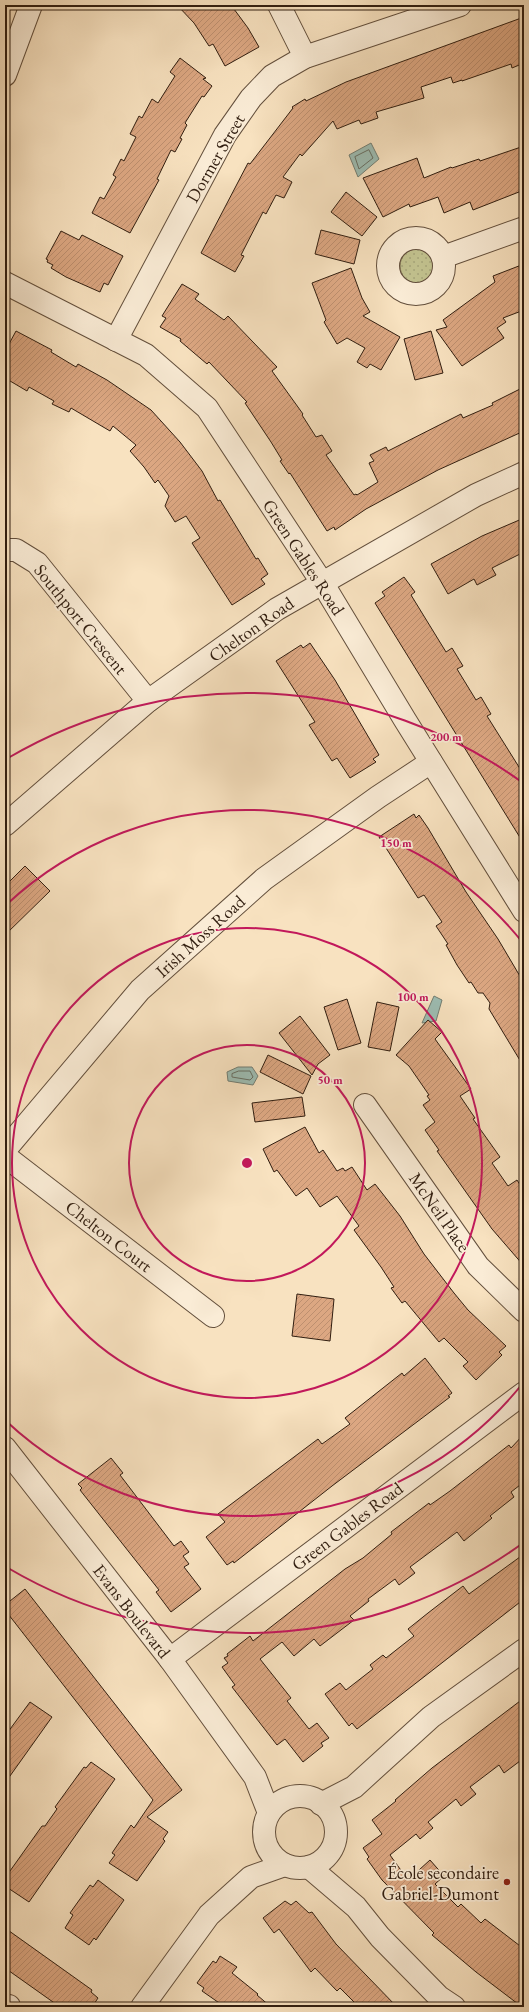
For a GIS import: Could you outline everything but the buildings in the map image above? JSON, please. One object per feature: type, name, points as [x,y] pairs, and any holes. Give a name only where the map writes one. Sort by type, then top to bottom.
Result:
[{"type":"street","points":[[5,75],[31,5]]},
{"type":"street","points":[[279,5],[305,57]]},
{"type":"street","name":"Dormer Street","points":[[116,340],[225,135],[251,98],[272,76],[305,57],[460,5]]},
{"type":"street","points":[[443,257],[524,228]]},
{"type":"street","name":"Green Gables Road","points":[[5,283],[146,355],[207,408],[323,584],[431,762],[524,911]]},
{"type":"street","name":"Chelton Road","points":[[5,825],[148,701],[277,609],[304,592],[323,584],[476,495],[524,473]]},
{"type":"street","name":"Southport Crescent","points":[[5,550],[16,550],[37,563],[148,701]]},
{"type":"street","name":"Irish Moss Road","points":[[5,1150],[146,985],[264,879],[378,797],[431,762]]},
{"type":"street","name":"McNeil Place","points":[[365,1105],[478,1266],[524,1311]]},
{"type":"street","name":"Chelton Court","points":[[5,1156],[213,1316]]},
{"type":"street","name":"Green Gables Road","points":[[170,1659],[524,1393]]},
{"type":"street","name":"Evans Boulevard","points":[[6,1450],[170,1659],[277,1807]]},
{"type":"street","points":[[328,1812],[431,1717],[524,1650]]},
{"type":"street","points":[[251,1877],[265,1842],[265,1822],[277,1807],[293,1797],[313,1799],[328,1812],[336,1832],[334,1844],[329,1854],[320,1862],[309,1867],[297,1868],[285,1865],[275,1858],[265,1842]]},
{"type":"street","points":[[329,1854],[356,1907]]},
{"type":"street","points":[[150,2004],[209,1915],[251,1877],[285,1865]]},
{"type":"street","points":[[309,1867],[356,1907],[380,1937],[439,1997],[454,2007]]},
{"type":"green space","points":[[414,249],[420,249],[429,254],[433,260],[433,272],[429,278],[420,283],[414,283],[405,278],[400,269],[400,263],[405,254]]},
{"type":"water","points":[[371,143],[379,159],[358,177],[349,155]]},
{"type":"water","points":[[434,996],[442,1000],[436,1021],[422,1023]]},
{"type":"water","points":[[238,1067],[252,1067],[258,1076],[253,1085],[228,1081],[227,1072]]},
{"type":"place","name":"École secondaire Gabriel-Dumont","points":[[507,1882]]}]
